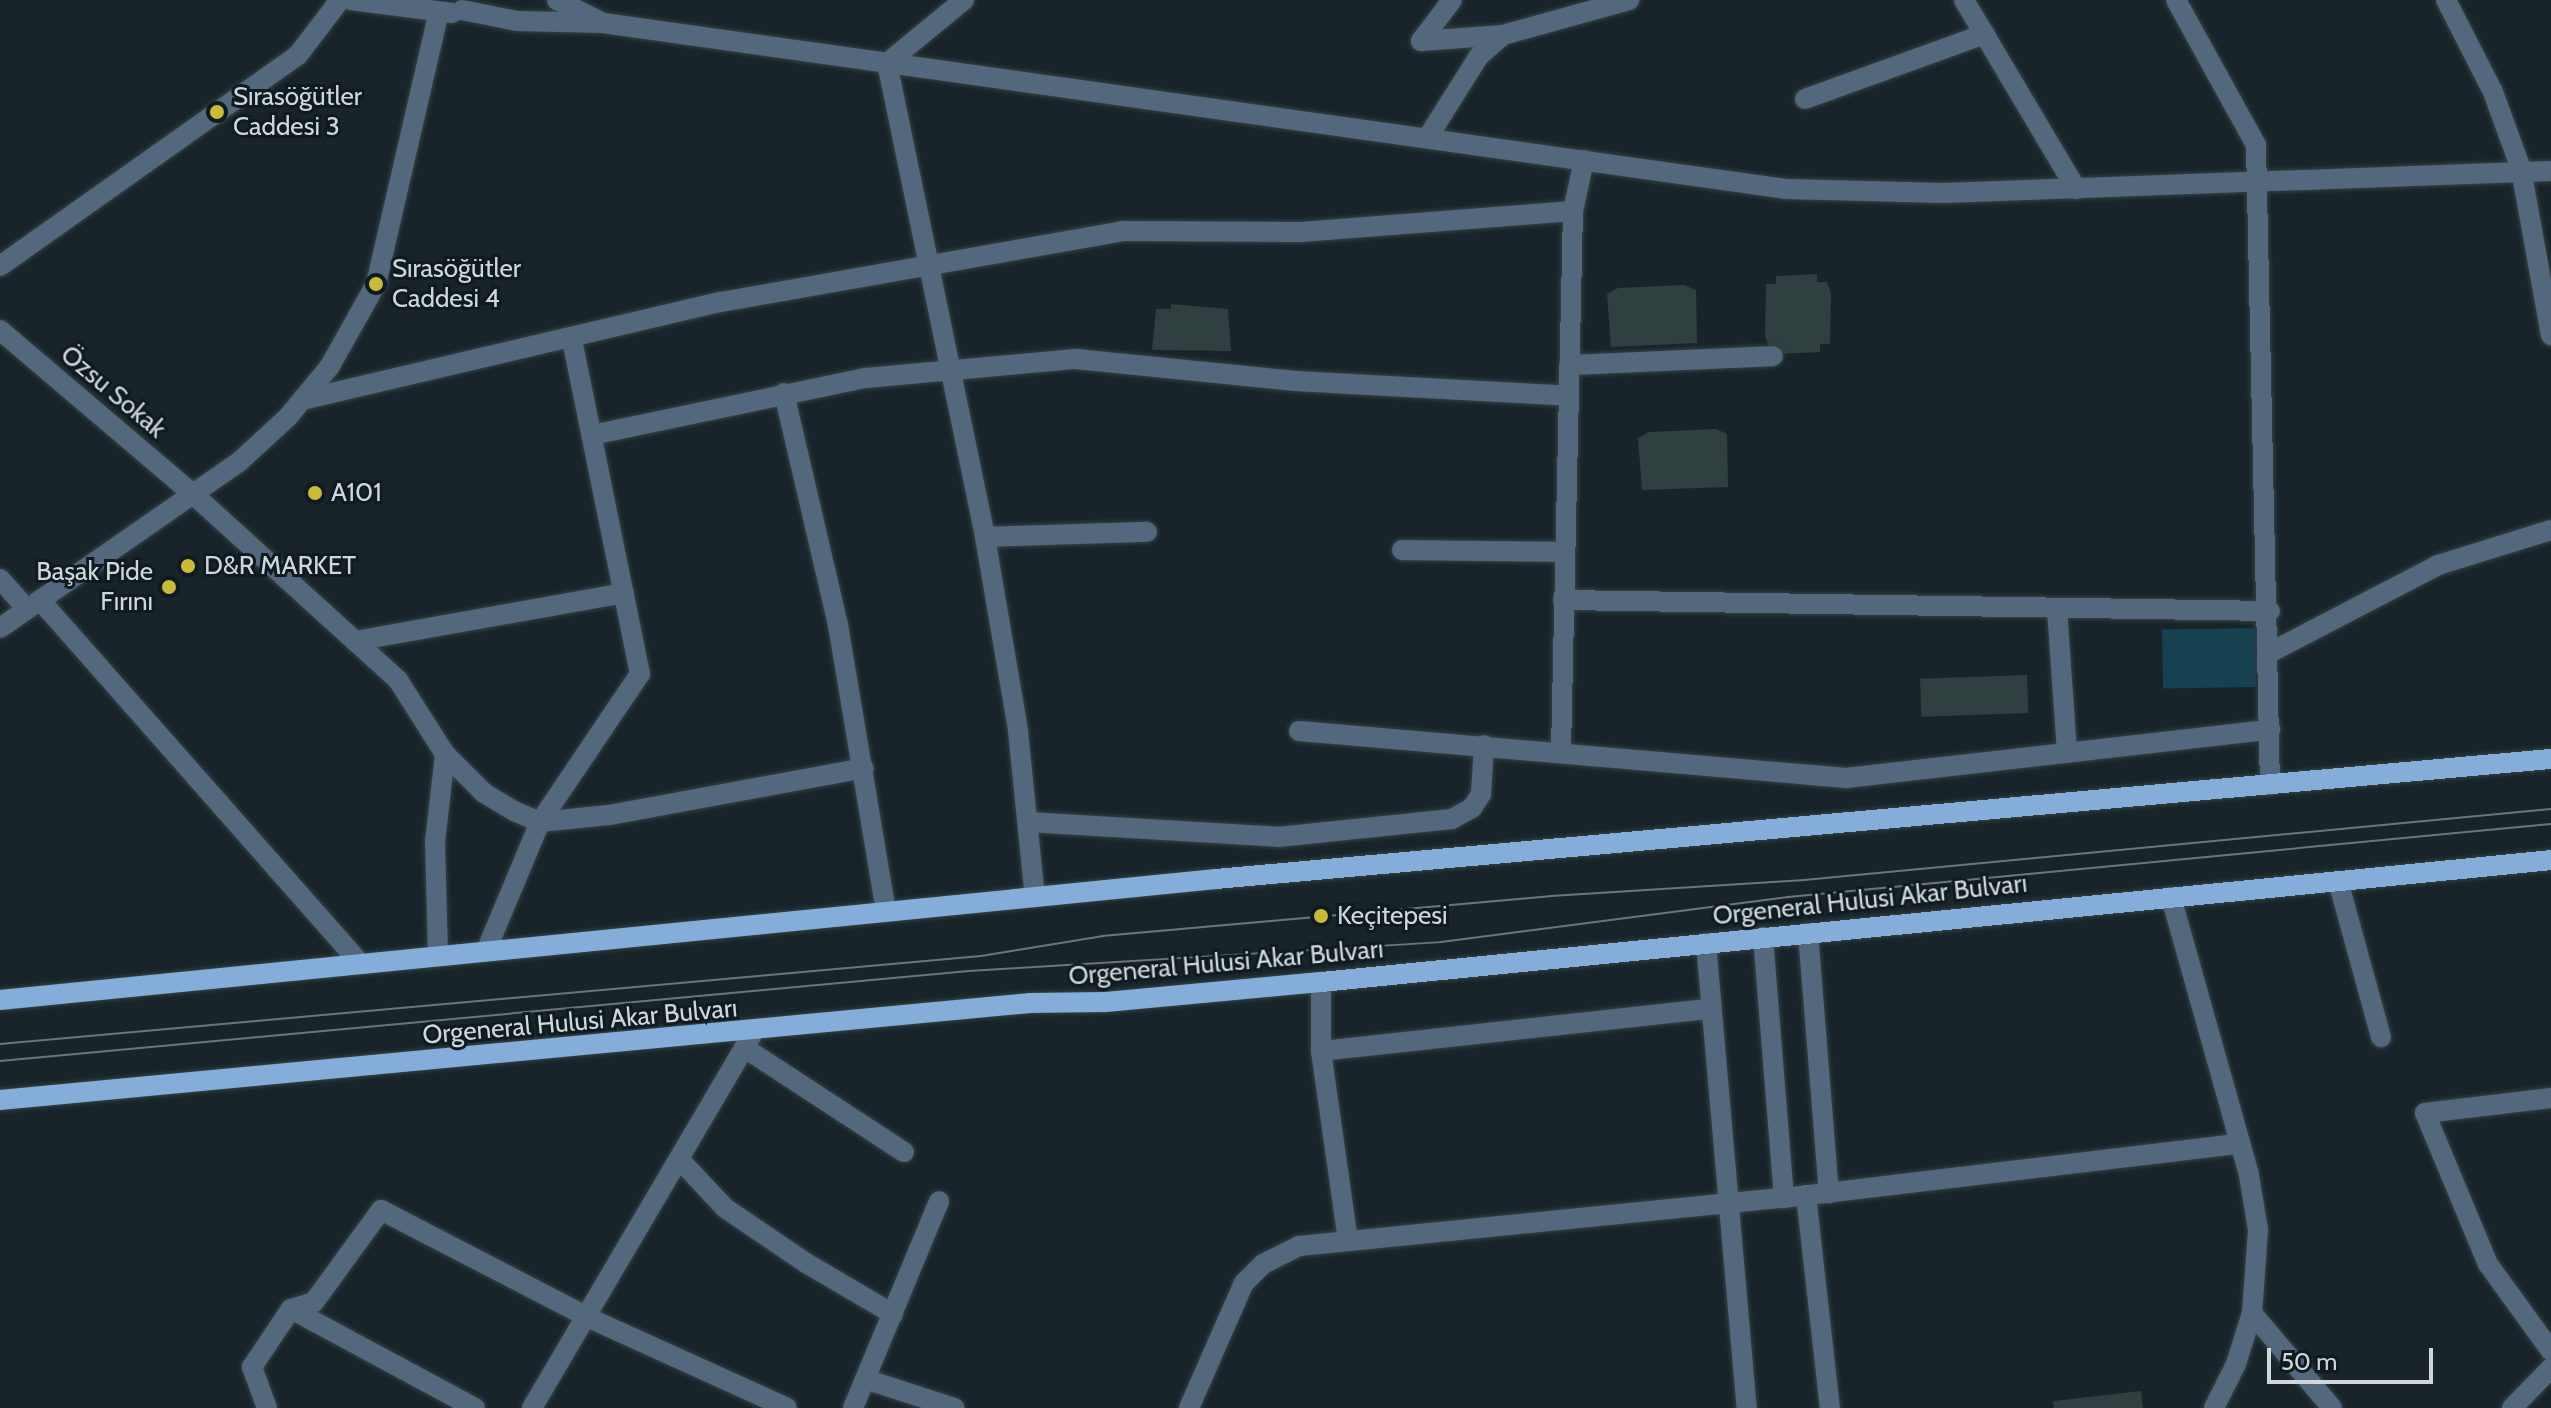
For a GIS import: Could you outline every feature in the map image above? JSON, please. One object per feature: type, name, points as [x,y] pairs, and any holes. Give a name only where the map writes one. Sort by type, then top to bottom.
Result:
[{"type":"main road","points":[[0,1000],[1035,897],[2551,759]]},
{"type":"main road","name":"Orgeneral Hulusi Akar Bulvarı","points":[[0,1100],[750,1040],[1030,1003],[1105,1002],[1321,982],[2551,860]]},
{"type":"street","points":[[0,266],[298,55],[340,0]]},
{"type":"street","points":[[351,0],[429,7],[469,5],[517,21],[603,23],[1584,160],[1835,192],[2076,189],[2551,171]]},
{"type":"street","points":[[557,0],[603,23]]},
{"type":"street","points":[[887,63],[964,0]]},
{"type":"street","points":[[1452,0],[1421,41],[1503,35],[1629,0]]},
{"type":"street","points":[[1964,0],[2076,189]]},
{"type":"street","points":[[2176,0],[2256,145],[2271,652],[2270,785]]},
{"type":"street","points":[[2446,0],[2493,92],[2521,172],[2551,335]]},
{"type":"street","points":[[0,628],[256,447],[302,400],[347,340],[376,284],[429,7]]},
{"type":"street","points":[[1805,99],[1985,34]]},
{"type":"street","points":[[1428,137],[1479,56],[1503,35]]},
{"type":"street","points":[[887,63],[948,370],[985,537],[1028,822],[1035,897]]},
{"type":"street","points":[[1561,751],[1573,211],[1584,160]]},
{"type":"street","points":[[302,400],[572,340],[721,302],[1122,231],[1289,232],[1573,211]]},
{"type":"street","name":"Özsu Sokak","points":[[0,330],[193,494],[398,680],[445,754],[484,793],[540,822]]},
{"type":"street","points":[[486,951],[540,822],[640,674],[572,340]]},
{"type":"street","points":[[1569,365],[1773,356]]},
{"type":"street","points":[[592,435],[784,393],[948,370],[1076,359],[1296,381],[1569,396]]},
{"type":"street","points":[[784,393],[838,625],[886,912]]},
{"type":"street","points":[[2271,652],[2438,565],[2551,530]]},
{"type":"street","points":[[985,537],[1147,532]]},
{"type":"street","points":[[1402,550],[1565,552]]},
{"type":"street","points":[[0,579],[33,605],[361,964]]},
{"type":"street","points":[[355,641],[624,593]]},
{"type":"street","points":[[1563,600],[2270,611]]},
{"type":"street","points":[[2057,609],[2067,752]]},
{"type":"street","points":[[1299,731],[1561,751],[1846,778],[2270,730]]},
{"type":"street","points":[[1028,822],[1278,837],[1452,819],[1472,808],[1481,794],[1484,745]]},
{"type":"street","points":[[438,956],[435,842],[445,754]]},
{"type":"street","points":[[540,822],[864,768]]},
{"type":"street","points":[[2338,881],[2381,1037]]},
{"type":"street","points":[[2171,897],[2240,1144],[2258,1230],[2252,1313],[2236,1364],[2214,1408]]},
{"type":"street","points":[[1808,933],[1829,1193]]},
{"type":"street","points":[[1763,937],[1784,1198]]},
{"type":"street","points":[[1706,943],[1709,1009],[1747,1408]]},
{"type":"street","points":[[1321,982],[1321,1051],[1348,1240]]},
{"type":"street","points":[[1321,1051],[1709,1009]]},
{"type":"street","points":[[532,1408],[589,1318],[750,1040],[904,1152]]},
{"type":"street","points":[[2551,1098],[2425,1113],[2488,1264],[2551,1351]]},
{"type":"street","points":[[1189,1408],[1253,1273],[1286,1250],[1348,1240],[1829,1193],[2240,1144]]},
{"type":"street","points":[[680,1160],[725,1208],[893,1314]]},
{"type":"street","points":[[1806,1195],[1830,1408]]},
{"type":"street","points":[[853,1408],[939,1201]]},
{"type":"street","points":[[267,1408],[252,1367],[291,1309],[314,1302],[381,1210],[589,1318],[787,1408]]},
{"type":"street","points":[[291,1309],[475,1408]]},
{"type":"street","points":[[2252,1313],[2332,1408]]},
{"type":"street","points":[[2512,1408],[2551,1368]]},
{"type":"street","points":[[865,1379],[954,1408]]},
{"type":"shaded area","points":[[2255,628],[2256,687],[2163,689],[2162,630]]},
{"type":"building","points":[[1817,274],[1817,282],[1827,282],[1831,293],[1830,344],[1820,344],[1820,352],[1779,354],[1779,346],[1769,347],[1765,336],[1766,284],[1776,284],[1776,276]]},
{"type":"building","points":[[1684,285],[1696,290],[1697,343],[1611,347],[1607,294],[1618,288]]},
{"type":"building","points":[[1171,304],[1228,309],[1231,351],[1152,350],[1156,309],[1171,309]]},
{"type":"building","points":[[1716,429],[1727,434],[1728,487],[1642,490],[1638,438],[1649,432]]},
{"type":"building","points":[[2027,675],[2028,713],[1921,717],[1920,679]]},
{"type":"building","points":[[2141,1391],[2143,1408],[2054,1408],[2053,1401]]},
{"type":"tram line","points":[[0,1044],[981,956],[1103,936],[1551,896],[1804,880],[2551,809]]},
{"type":"tram line","points":[[0,1061],[969,971],[1441,942],[1788,897],[2551,824]]},
{"type":"place","name":"Sırasöğütler Caddesi 3","points":[[217,112]]},
{"type":"place","name":"Sırasöğütler Caddesi 4","points":[[376,284]]},
{"type":"place","name":"A101","points":[[315,493]]},
{"type":"place","name":"D&R MARKET","points":[[188,566]]},
{"type":"place","name":"Başak Pide Fırını","points":[[169,587]]},
{"type":"place","name":"Keçitepesi","points":[[1321,916]]}]
